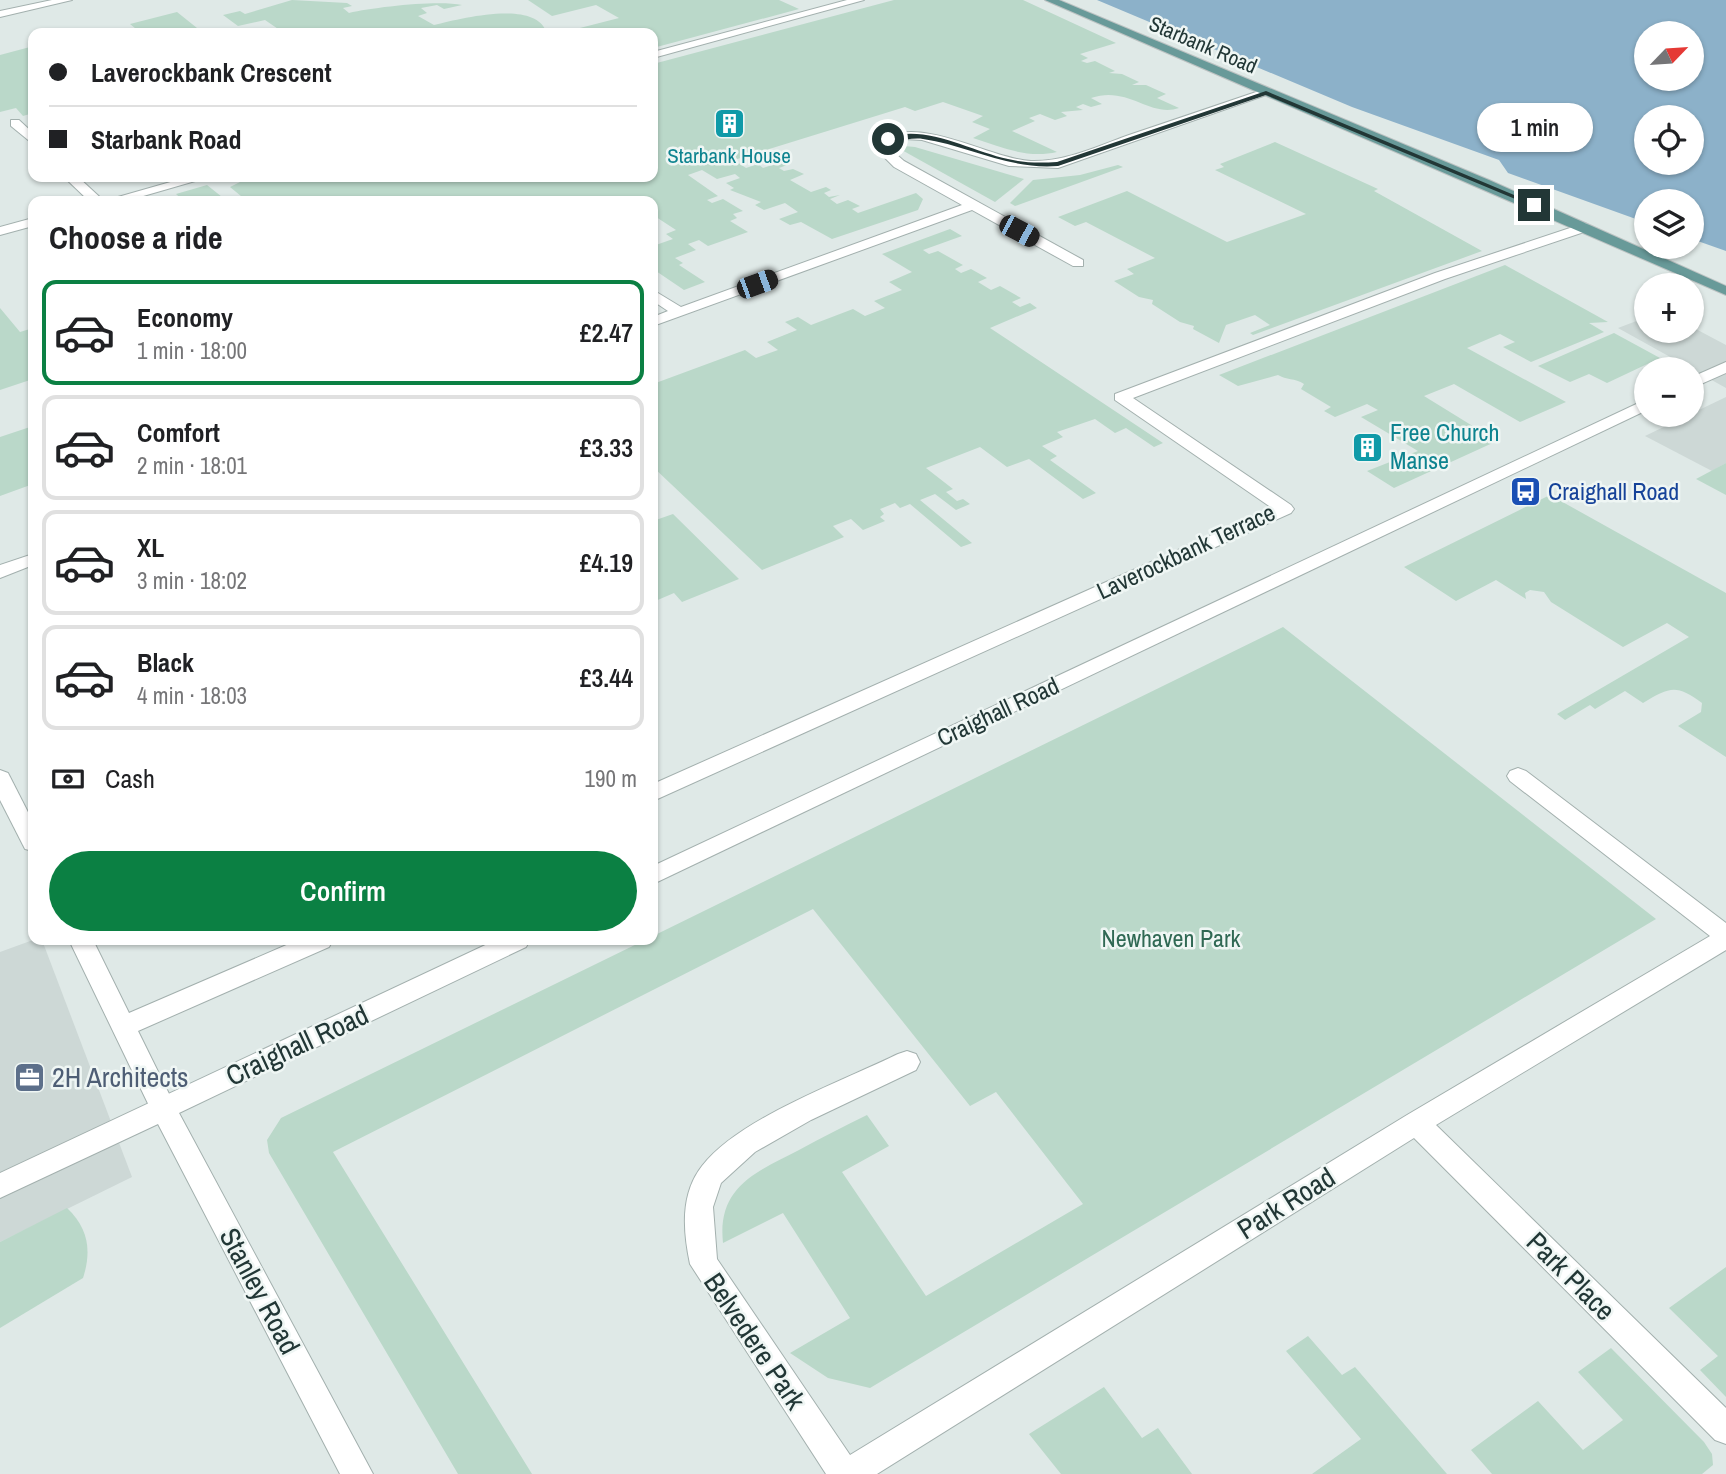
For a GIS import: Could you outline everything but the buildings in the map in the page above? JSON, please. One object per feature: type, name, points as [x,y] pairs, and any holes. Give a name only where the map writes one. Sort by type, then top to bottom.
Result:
[{"type":"main road","name":"Starbank Road","points":[[1050,0],[1585,227],[1726,290]]},
{"type":"street","points":[[0,14],[67,0]]},
{"type":"street","points":[[658,54],[859,0]]},
{"type":"street","points":[[1078,263],[899,164],[880,147],[888,139],[909,135],[943,141],[1023,164],[1058,164],[1266,93]]},
{"type":"street","points":[[15,123],[28,135]]},
{"type":"street","points":[[76,182],[92,196]]},
{"type":"street","points":[[130,196],[183,182]]},
{"type":"street","points":[[658,320],[971,206]]},
{"type":"street","points":[[0,231],[28,223]]},
{"type":"street","name":"Laverockbank Terrace","points":[[658,791],[1285,509],[1121,397],[1440,276],[1585,227]]},
{"type":"street","points":[[658,297],[680,312]]},
{"type":"street","points":[[1704,377],[1726,367]]},
{"type":"street","name":"Craighall Road","points":[[658,874],[1634,410]]},
{"type":"street","points":[[0,572],[28,561]]},
{"type":"street","name":"Park Road","points":[[846,1474],[1416,1123],[1726,937],[1518,776]]},
{"type":"street","points":[[0,778],[28,833]]},
{"type":"street","name":"Stanley Road","points":[[84,945],[163,1108],[357,1474]]},
{"type":"street","points":[[124,1026],[310,945]]},
{"type":"street","name":"Craighall Road","points":[[0,1186],[507,945]]},
{"type":"street","name":"Belvedere Park","points":[[846,1474],[704,1264],[697,1234],[699,1204],[711,1174],[756,1137],[907,1062]]},
{"type":"street","name":"Park Place","points":[[1416,1123],[1726,1429]]},
{"type":"shaded area","points":[[1634,322],[1634,337],[1618,328]]},
{"type":"shaded area","points":[[1704,333],[1726,345],[1726,388],[1704,376],[1704,357],[1670,357],[1645,343],[1704,343]]},
{"type":"shaded area","points":[[1726,397],[1726,463],[1712,471],[1645,436],[1664,427],[1704,427],[1704,408]]},
{"type":"shaded area","points":[[28,942],[28,945],[44,945],[132,1177],[0,1242],[0,952]]},
{"type":"green space","points":[[292,0],[347,3],[352,6],[343,8],[349,13],[438,3],[462,5],[444,9],[437,5],[421,8],[427,13],[418,16],[434,25],[479,16],[513,14],[527,16],[539,22],[544,28],[277,28],[265,20],[238,26],[223,15],[240,11],[245,14]]},
{"type":"green space","points":[[528,0],[779,0],[799,9],[658,47],[658,28],[580,28],[619,18],[596,5],[552,16]]},
{"type":"green space","points":[[894,0],[1023,0],[1116,43],[1080,54],[1088,58],[1081,61],[1095,61],[1115,71],[1109,73],[1122,74],[1139,82],[1132,85],[1146,85],[1166,94],[1157,98],[1179,108],[1158,109],[1116,95],[1104,95],[1091,98],[1102,104],[1091,107],[1083,104],[1076,107],[1083,110],[1061,112],[1067,116],[1055,120],[1040,114],[1029,118],[1035,121],[1012,131],[1057,152],[1035,154],[1014,151],[973,138],[990,129],[972,122],[983,116],[943,102],[915,111],[905,107],[734,160],[746,168],[758,164],[763,168],[781,162],[787,165],[779,168],[784,171],[793,169],[804,174],[790,180],[811,192],[826,187],[831,190],[824,193],[829,197],[840,195],[830,199],[837,204],[848,200],[860,206],[852,209],[858,213],[916,193],[923,199],[918,210],[832,239],[801,222],[790,225],[779,219],[798,212],[785,203],[764,210],[755,205],[761,202],[730,190],[734,188],[726,183],[740,178],[735,174],[717,179],[702,170],[688,175],[718,196],[707,200],[712,203],[723,199],[743,211],[733,214],[737,218],[730,221],[748,232],[708,246],[699,240],[688,244],[696,250],[675,258],[683,263],[679,265],[705,282],[684,290],[658,272],[658,244],[673,239],[666,234],[676,230],[658,218],[658,196],[241,196],[230,187],[240,182],[658,182],[658,63]]},
{"type":"green space","points":[[177,12],[197,28],[135,28],[130,24]]},
{"type":"green space","points":[[28,48],[28,114],[23,116],[16,108],[0,112],[0,55]]},
{"type":"green space","points":[[1275,142],[1378,189],[1374,191],[1482,251],[1253,335],[1250,333],[1270,325],[1255,315],[1226,325],[1219,343],[1193,329],[1194,326],[1180,322],[1152,304],[1153,300],[1139,297],[1114,281],[1134,274],[1127,269],[1155,258],[1086,222],[1075,226],[1058,217],[1127,191],[1227,242],[1306,214],[1215,170],[1224,167],[1220,164]]},
{"type":"green space","points":[[904,146],[1024,179],[995,202],[900,149]]},
{"type":"green space","points":[[1118,165],[1123,167],[1015,206],[1010,203],[1033,180],[1080,175]]},
{"type":"green space","points":[[207,185],[221,196],[178,196],[176,194]]},
{"type":"green space","points":[[950,229],[962,236],[923,250],[929,254],[938,251],[963,265],[955,269],[961,273],[971,269],[987,278],[978,282],[991,290],[1000,286],[1021,298],[1012,302],[1020,307],[1030,303],[1037,308],[990,328],[1163,443],[1154,447],[1126,428],[1115,433],[1095,419],[1057,432],[1063,437],[1042,446],[1057,456],[1050,460],[1096,493],[1083,499],[1029,459],[1007,467],[980,447],[926,468],[953,489],[946,492],[957,501],[963,499],[970,504],[956,510],[935,494],[920,500],[972,543],[961,547],[910,504],[900,508],[895,503],[880,509],[884,514],[880,517],[885,521],[863,530],[851,519],[833,526],[844,537],[762,570],[658,472],[658,382],[745,350],[756,358],[778,350],[767,342],[797,330],[785,322],[798,317],[811,325],[853,309],[865,316],[885,308],[874,301],[902,290],[889,282],[912,272],[882,254]]},
{"type":"green space","points":[[1505,265],[1608,322],[1589,323],[1604,332],[1531,362],[1503,347],[1515,342],[1500,334],[1467,348],[1566,402],[1520,422],[1454,384],[1424,396],[1497,441],[1394,488],[1367,471],[1418,451],[1361,417],[1378,410],[1367,404],[1335,417],[1324,411],[1331,407],[1301,389],[1304,384],[1297,381],[1278,375],[1238,386],[1219,375]]},
{"type":"green space","points":[[0,308],[20,332],[28,330],[28,381],[0,390]]},
{"type":"green space","points":[[1614,333],[1658,357],[1634,357],[1634,370],[1607,383],[1589,374],[1570,382],[1538,366]]},
{"type":"green space","points":[[28,428],[28,486],[0,496],[0,437]]},
{"type":"green space","points":[[1726,463],[1726,495],[1696,479]]},
{"type":"green space","points":[[1550,495],[1726,593],[1726,757],[1678,726],[1701,712],[1702,703],[1679,690],[1667,691],[1643,703],[1625,691],[1595,709],[1590,705],[1565,720],[1557,714],[1689,637],[1667,623],[1623,647],[1551,602],[1544,592],[1530,590],[1525,593],[1526,599],[1496,580],[1456,601],[1404,567]]},
{"type":"green space","points":[[673,514],[739,579],[682,602],[674,593],[658,600],[658,519]]},
{"type":"green space","name":"Newhaven Park","points":[[1283,627],[1656,919],[870,1388],[828,1378],[790,1353],[850,1318],[783,1213],[723,1243],[726,1208],[733,1195],[754,1174],[867,1115],[889,1146],[842,1172],[926,1296],[1083,1204],[996,1092],[970,1106],[813,909],[333,1152],[532,1474],[458,1474],[269,1153],[267,1140],[281,1118],[635,945],[658,945],[658,934]]},
{"type":"green space","points":[[67,1208],[80,1223],[86,1240],[87,1258],[83,1278],[0,1328],[0,1242]]},
{"type":"green space","points":[[1726,1267],[1726,1397],[1700,1370],[1718,1356],[1669,1308]]},
{"type":"green space","points":[[1308,1336],[1342,1375],[1355,1367],[1447,1474],[1312,1474],[1361,1439],[1286,1351]]},
{"type":"green space","points":[[1611,1348],[1704,1442],[1712,1454],[1713,1465],[1702,1474],[1492,1474],[1471,1450],[1538,1401],[1583,1450],[1623,1420],[1578,1372]]},
{"type":"green space","points":[[1104,1387],[1142,1438],[1158,1428],[1192,1474],[1061,1474],[1029,1434]]},
{"type":"water","points":[[1097,0],[1726,0],[1726,251],[1704,243],[1704,189],[1634,189],[1634,218],[1508,173],[1499,160],[1352,107]]},
{"type":"place","name":"Starbank House","points":[[729,124]]},
{"type":"place","name":"Free Church Manse","points":[[1367,447]]},
{"type":"place","name":"Craighall Road","points":[[1525,492]]},
{"type":"place","name":"2H Architects","points":[[29,1077]]},
{"type":"route","points":[[888,139],[897,136],[922,136],[1006,161],[1037,166],[1058,164],[1266,93],[1534,205]]}]
